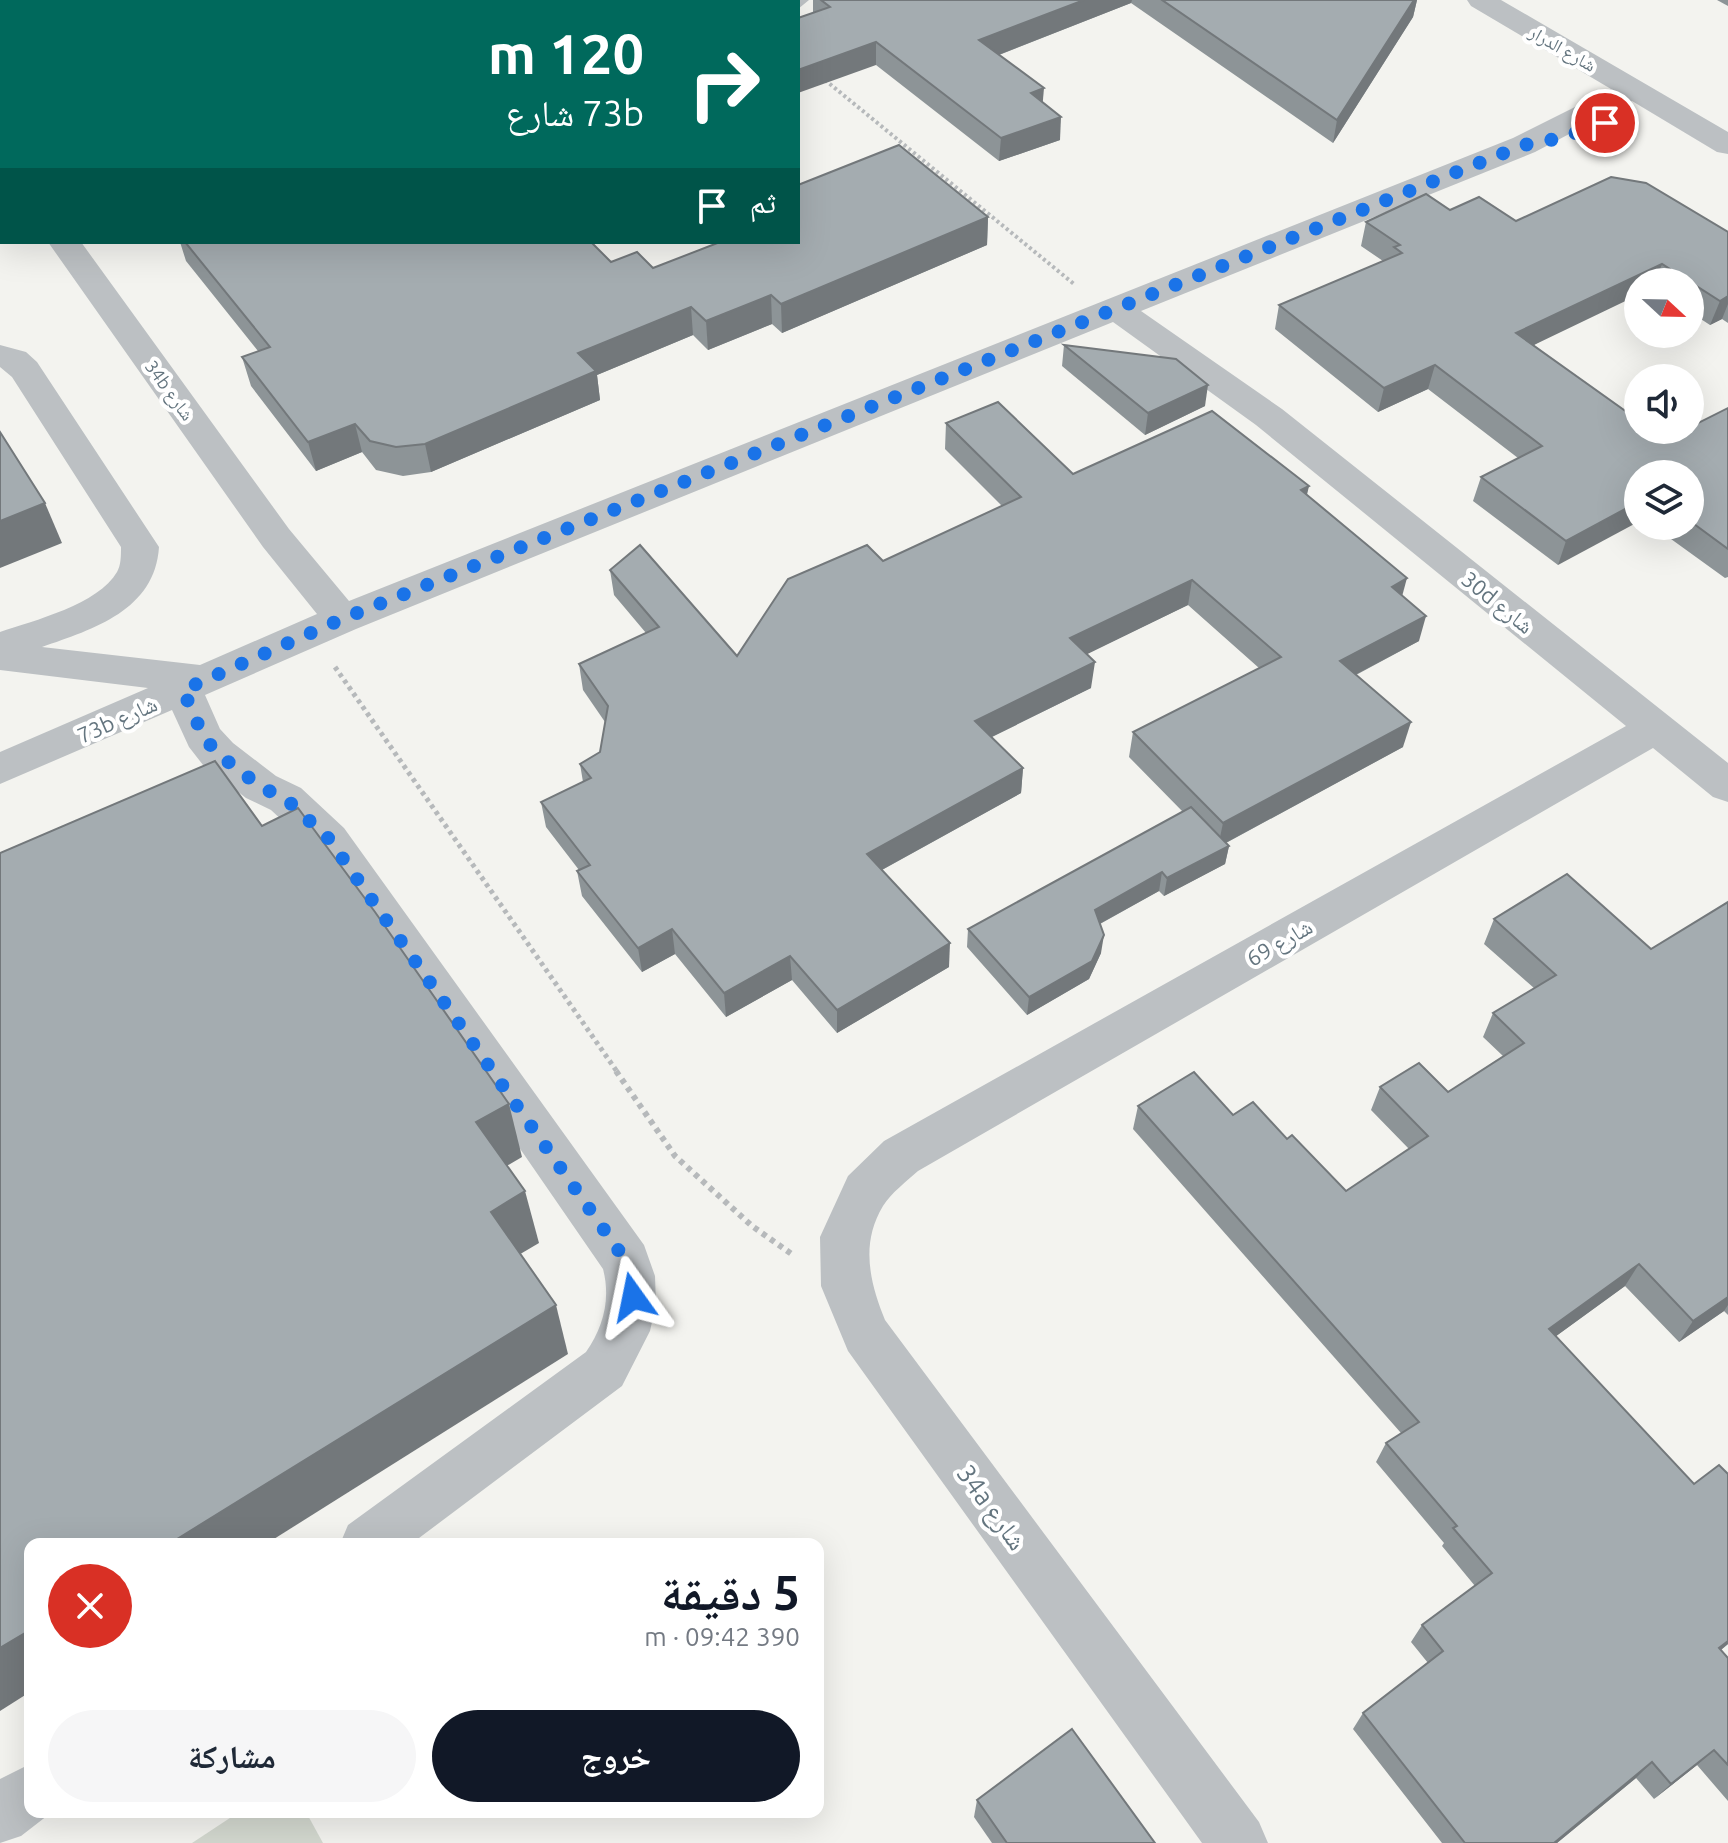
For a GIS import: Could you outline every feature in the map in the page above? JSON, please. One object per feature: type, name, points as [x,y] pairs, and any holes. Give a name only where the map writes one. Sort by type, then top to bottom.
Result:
[{"type":"street","name":"شارع الدرار","points":[[1481,0],[1728,145]]},
{"type":"street","name":"73b شارع","points":[[0,769],[326,626],[1524,145],[1633,89]]},
{"type":"street","name":"73b شارع","points":[[1524,145],[1561,138],[1660,105]]},
{"type":"street","name":"34b شارع","points":[[72,244],[276,538],[287,585],[326,626]]},
{"type":"street","name":"30d شارع","points":[[1148,294],[1237,376],[1269,417]]},
{"type":"street","name":"30d شارع","points":[[1112,310],[1269,417],[1728,786]]},
{"type":"street","points":[[0,356],[14,360],[25,370],[140,547],[143,562],[136,579],[123,594],[104,607],[0,647]]},
{"type":"street","points":[[0,656],[194,685],[203,736],[218,754],[261,787],[286,799],[329,839],[626,1261],[632,1278],[629,1323],[620,1347],[604,1369],[375,1538]]},
{"type":"street","name":"شارع 69","points":[[901,1156],[1656,728]]},
{"type":"street","points":[[218,807],[261,787]]},
{"type":"street","name":"34a شارع","points":[[901,1156],[865,1191],[845,1237],[846,1286],[866,1335],[1238,1843]]},
{"type":"street","points":[[0,1815],[24,1797]]},
{"type":"path","points":[[822,77],[1112,310]]},
{"type":"path","points":[[326,626],[675,1156],[752,1226],[846,1286]]},
{"type":"shaded area","points":[[230,1818],[309,1818],[323,1843],[192,1843]]},
{"type":"building","points":[[821,0],[1084,0],[979,40],[1044,88],[1031,93],[1061,117],[1001,138],[876,42],[800,69],[800,17],[830,7]]},
{"type":"building","points":[[1162,0],[1414,0],[1337,120]]},
{"type":"building","points":[[899,145],[988,217],[781,304],[771,295],[706,321],[691,307],[578,353],[596,371],[425,444],[396,447],[370,441],[355,424],[308,442],[242,357],[270,347],[187,244],[593,244],[611,262],[637,252],[653,268],[715,244],[800,244],[800,184]]},
{"type":"building","points":[[1611,177],[1646,183],[1728,232],[1728,296],[1720,301],[1704,291],[1704,268],[1668,268],[1662,264],[1654,268],[1624,268],[1624,282],[1516,333],[1624,410],[1624,444],[1704,444],[1704,420],[1728,408],[1728,549],[1704,531],[1704,460],[1624,460],[1624,510],[1566,541],[1481,477],[1542,446],[1435,365],[1384,388],[1279,305],[1402,253],[1394,247],[1400,245],[1366,222],[1426,194],[1450,210],[1479,197],[1516,221]]},
{"type":"building","points":[[1064,345],[1176,359],[1208,385],[1148,413]]},
{"type":"building","points":[[998,402],[1073,474],[1212,411],[1309,486],[1301,490],[1407,578],[1392,587],[1426,616],[1340,661],[1411,722],[1223,823],[1133,732],[1281,657],[1192,580],[1070,638],[1095,662],[975,721],[1023,768],[867,854],[950,943],[837,1010],[790,956],[724,993],[672,929],[638,948],[577,871],[590,865],[541,802],[591,778],[580,764],[600,752],[608,706],[579,664],[659,627],[610,570],[640,545],[737,656],[788,579],[867,545],[883,561],[1021,497],[946,423]]},
{"type":"building","points":[[0,432],[45,503],[0,521]]},
{"type":"building","points":[[215,761],[262,826],[298,808],[509,1104],[476,1122],[525,1191],[491,1212],[556,1305],[179,1538],[24,1538],[24,1634],[0,1648],[0,853]]},
{"type":"building","points":[[1191,807],[1229,846],[1167,878],[1162,872],[1095,910],[1104,935],[1092,961],[1029,997],[968,929]]},
{"type":"building","points":[[1567,874],[1651,949],[1728,902],[1728,1297],[1693,1321],[1639,1264],[1549,1329],[1694,1484],[1719,1465],[1728,1474],[1728,1641],[1719,1648],[1728,1658],[1728,1765],[1714,1750],[1671,1784],[1652,1762],[1554,1843],[1465,1843],[1363,1713],[1443,1651],[1422,1625],[1492,1573],[1453,1528],[1457,1526],[1386,1443],[1419,1422],[1138,1106],[1194,1072],[1233,1115],[1253,1102],[1287,1139],[1292,1135],[1346,1191],[1428,1136],[1380,1087],[1419,1063],[1448,1092],[1524,1043],[1493,1013],[1556,975],[1494,919]]},
{"type":"building","points":[[1072,1729],[1155,1843],[1007,1843],[977,1800]]},
{"type":"route","points":[[633,1297],[632,1278],[626,1261],[329,839],[310,817],[286,799],[261,787],[218,754],[203,736],[183,690],[342,619],[1148,294],[1524,145],[1561,138],[1605,123]]}]
